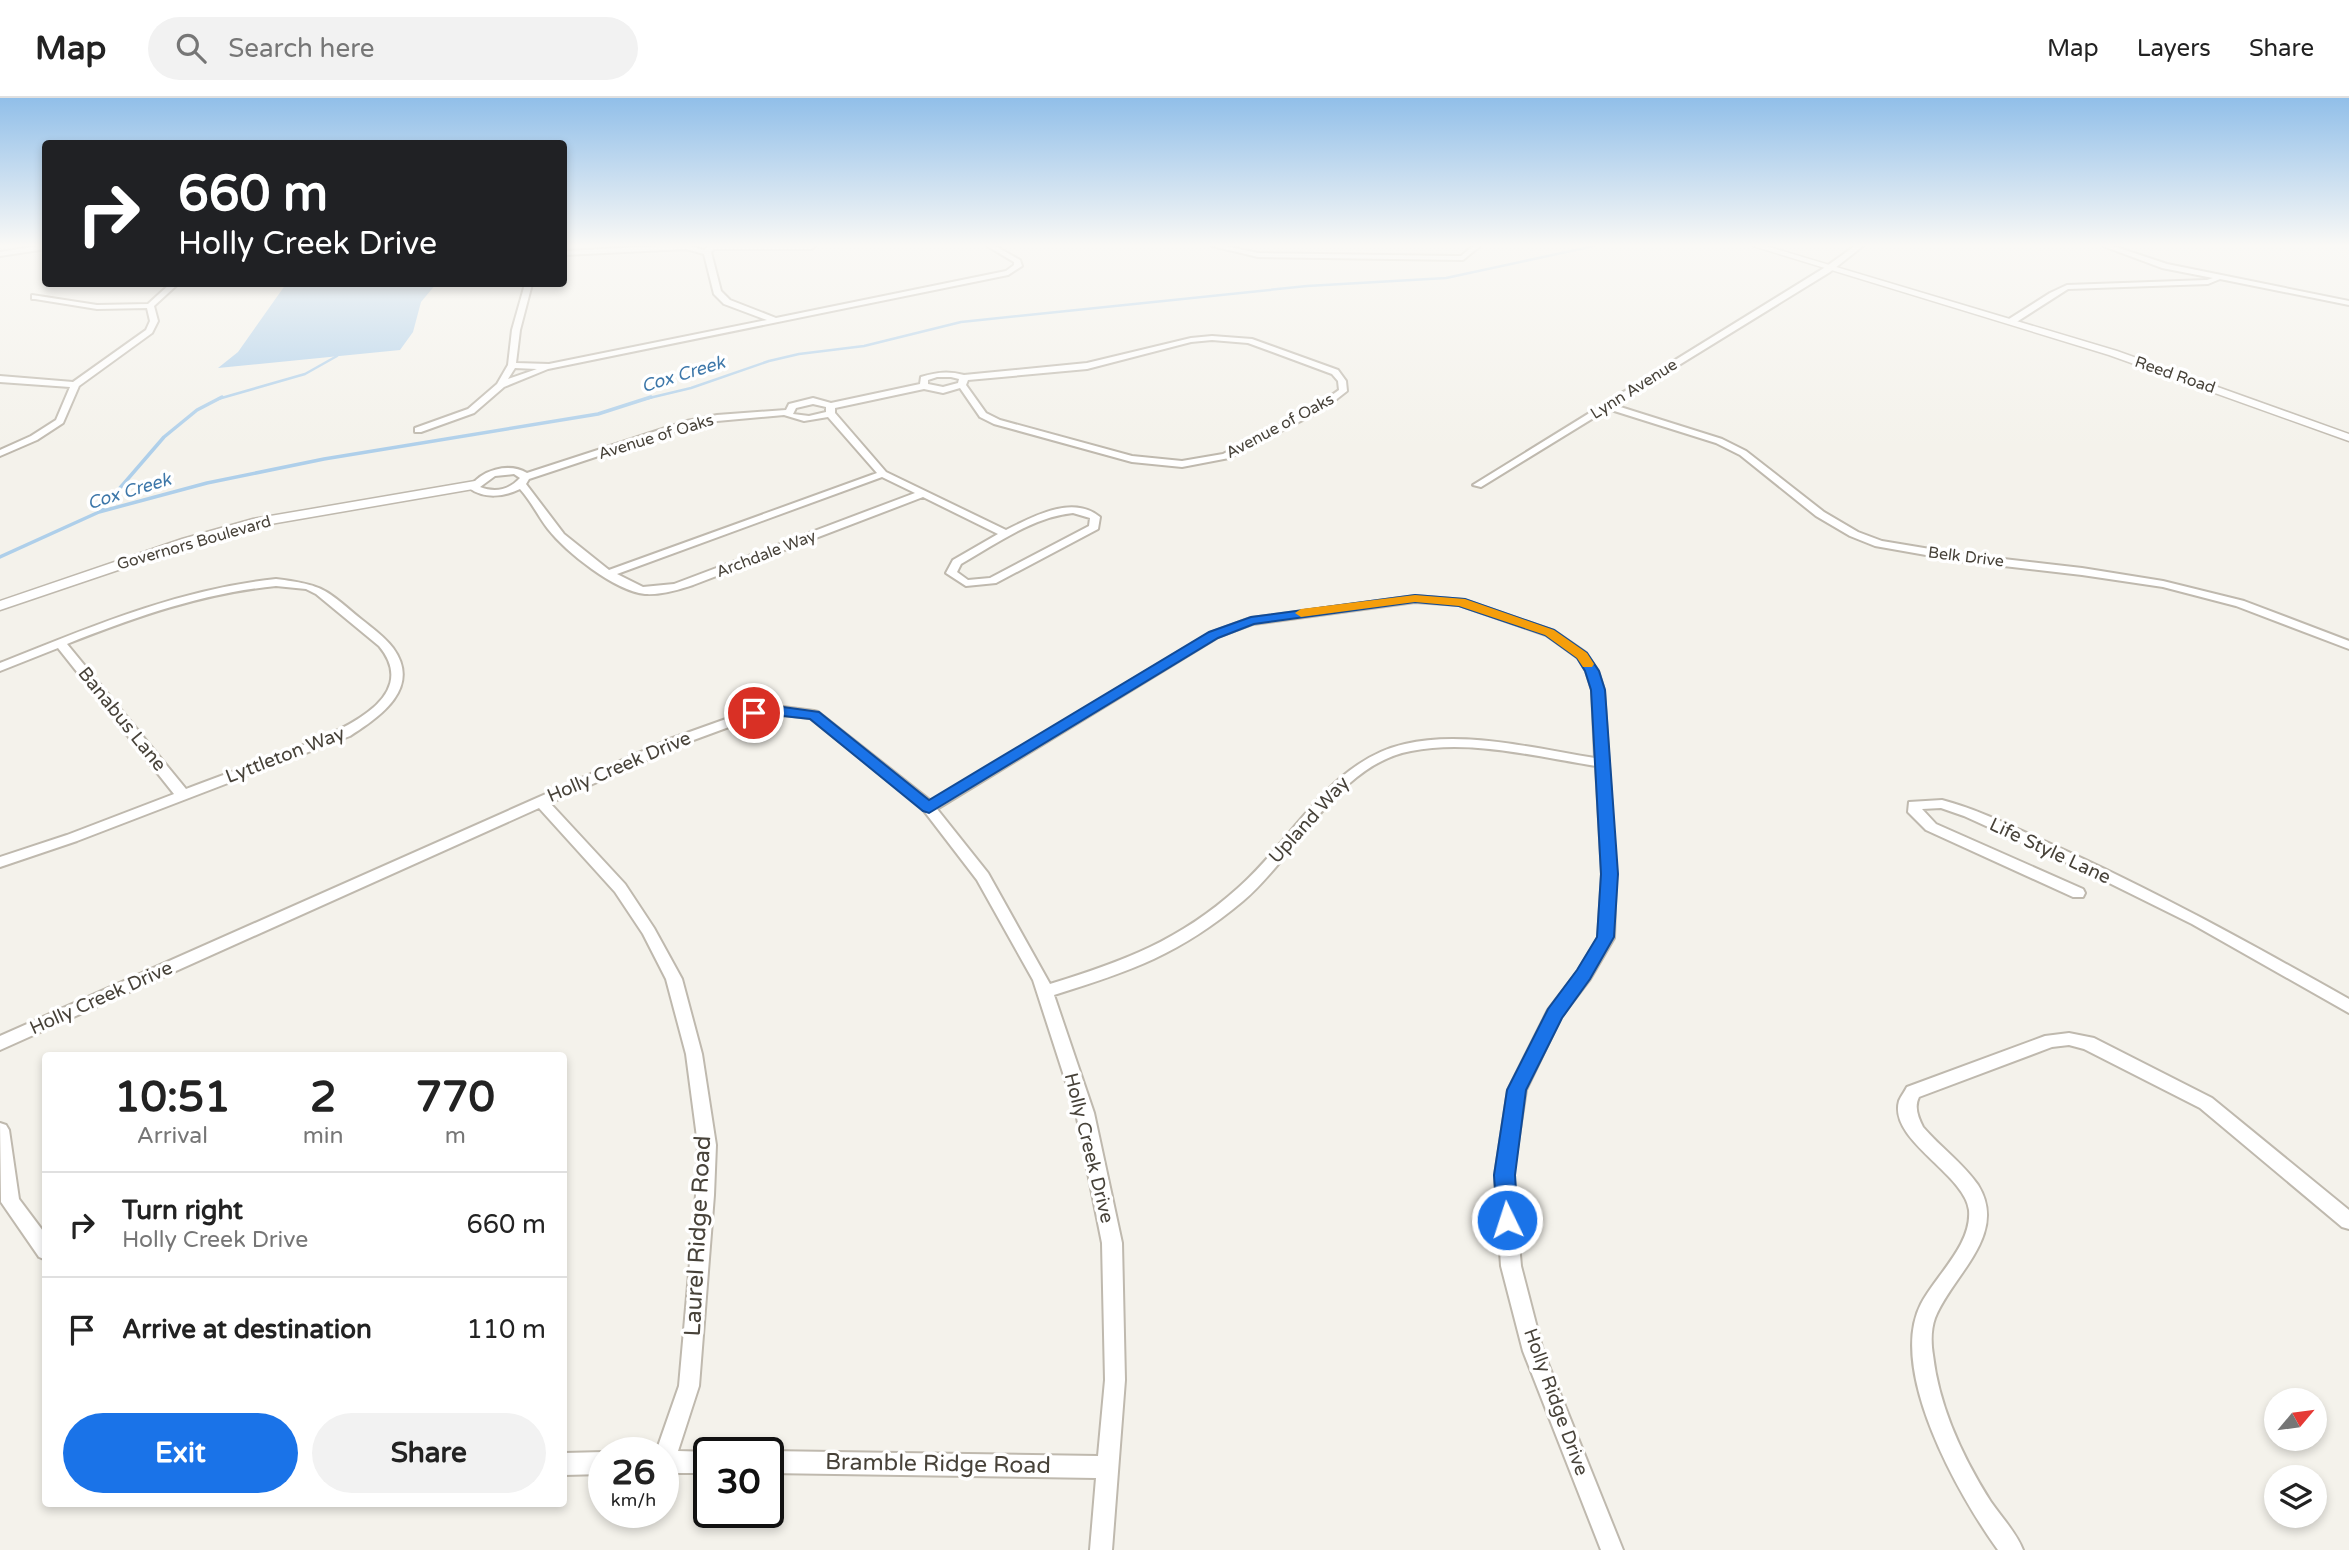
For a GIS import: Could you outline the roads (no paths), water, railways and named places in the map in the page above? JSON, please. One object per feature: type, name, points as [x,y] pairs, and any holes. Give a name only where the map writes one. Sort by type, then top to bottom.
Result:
[{"type":"street","points":[[0,453],[34,438],[60,421],[75,385],[149,331],[155,321],[153,314]]},
{"type":"street","points":[[418,430],[471,411],[501,385],[512,365],[520,314]]},
{"type":"street","points":[[759,314],[778,321]]},
{"type":"street","points":[[501,385],[549,367],[813,314]]},
{"type":"street","name":"Lynn Avenue","points":[[1478,485],[1756,314]]},
{"type":"street","name":"Reed Road","points":[[1988,314],[2214,388],[2349,438]]},
{"type":"street","points":[[2012,321],[2023,314]]},
{"type":"street","name":"Avenue of Oaks","points":[[1233,339],[1268,346],[1335,372],[1342,381],[1343,391],[1336,399],[1226,456],[1182,464],[1132,459],[997,422],[983,415],[963,382],[1087,366],[1191,340],[1233,339]]},
{"type":"street","points":[[512,365],[549,367]]},
{"type":"street","points":[[924,386],[924,380],[936,375],[951,374],[963,382]]},
{"type":"street","points":[[0,379],[75,385]]},
{"type":"street","points":[[963,382],[943,390],[924,386],[830,409],[817,418],[799,419],[788,415],[792,406],[803,402],[820,402],[830,409],[883,474],[1006,534]]},
{"type":"street","name":"Belk Drive","points":[[1608,406],[1720,441],[1743,453],[1820,514],[1854,534],[1879,544],[2107,576],[2203,593],[2257,610],[2349,645]]},
{"type":"street","name":"Avenue of Oaks","points":[[475,485],[474,488],[484,493],[504,492],[524,481],[687,424],[717,418],[789,412]]},
{"type":"street","points":[[475,485],[479,479],[497,472],[516,471],[524,481]]},
{"type":"street","name":"Archdale Way","points":[[610,573],[883,474]]},
{"type":"street","name":"Archdale Way","points":[[524,481],[553,529],[579,552],[641,590],[661,590],[689,583],[922,494]]},
{"type":"street","name":"Governors Boulevard","points":[[0,606],[174,546],[258,522],[475,485]]},
{"type":"street","points":[[1065,510],[1087,512],[1095,517],[1094,527],[992,582],[966,583],[951,573],[957,562],[1006,534],[1065,510]]},
{"type":"street","name":"Lyttleton Way","points":[[0,667],[195,597],[230,588],[274,583],[306,585],[322,593],[372,634],[392,656],[398,678],[396,687],[385,704],[363,723],[324,743],[72,838],[0,862]]},
{"type":"street","name":"Holly Ridge Drive","points":[[929,808],[1213,635],[1251,621],[1415,598],[1460,602],[1550,632],[1582,656],[1592,671],[1598,690],[1609,874],[1606,937],[1584,975],[1554,1014],[1517,1090],[1504,1175],[1511,1266],[1533,1350],[1612,1550]]},
{"type":"street","name":"Banabus Lane","points":[[61,644],[183,794]]},
{"type":"street","name":"Holly Creek Drive","points":[[0,1043],[675,742],[754,713],[783,711],[814,715],[929,808],[984,877],[1041,980],[1085,1113],[1112,1243],[1115,1380],[1101,1550]]},
{"type":"street","name":"Upland Way","points":[[1045,992],[1136,962],[1198,928],[1247,889],[1353,772],[1384,755],[1408,747],[1458,744],[1603,763]]},
{"type":"street","name":"Laurel Ridge Road","points":[[541,801],[620,888],[649,932],[674,979],[694,1054],[707,1145],[705,1195],[689,1386],[672,1437]]},
{"type":"street","name":"Life Style Lane","points":[[2078,893],[1931,827],[1915,812],[1914,805],[1942,804],[1969,813],[2092,868],[2197,920],[2349,1007]]},
{"type":"street","points":[[2012,1550],[1985,1515],[1957,1468],[1942,1431],[1926,1373],[1921,1347],[1925,1318],[1975,1233],[1978,1211],[1965,1183],[1925,1141],[1912,1122],[1906,1103],[1913,1092],[2051,1041],[2069,1039],[2083,1042],[2098,1047],[2206,1103],[2349,1222]]},
{"type":"street","points":[[0,1130],[10,1202],[42,1246]]},
{"type":"street","name":"Bramble Ridge Road","points":[[784,1462],[1108,1466]]},
{"type":"street","points":[[567,1464],[588,1463]]},
{"type":"water","points":[[265,314],[418,314],[413,332],[400,350],[218,368],[238,352]]},
{"type":"waterway","name":"Cox Creek","points":[[645,399],[691,388],[769,361],[799,354],[864,346],[961,322],[1040,314]]},
{"type":"waterway","points":[[218,399],[305,374],[337,356]]},
{"type":"waterway","points":[[218,399],[222,397]]},
{"type":"waterway","name":"Cox Creek","points":[[0,557],[99,512],[207,483],[324,459],[598,414],[651,397]]},
{"type":"waterway","points":[[101,510],[164,437],[197,410],[218,399]]}]
